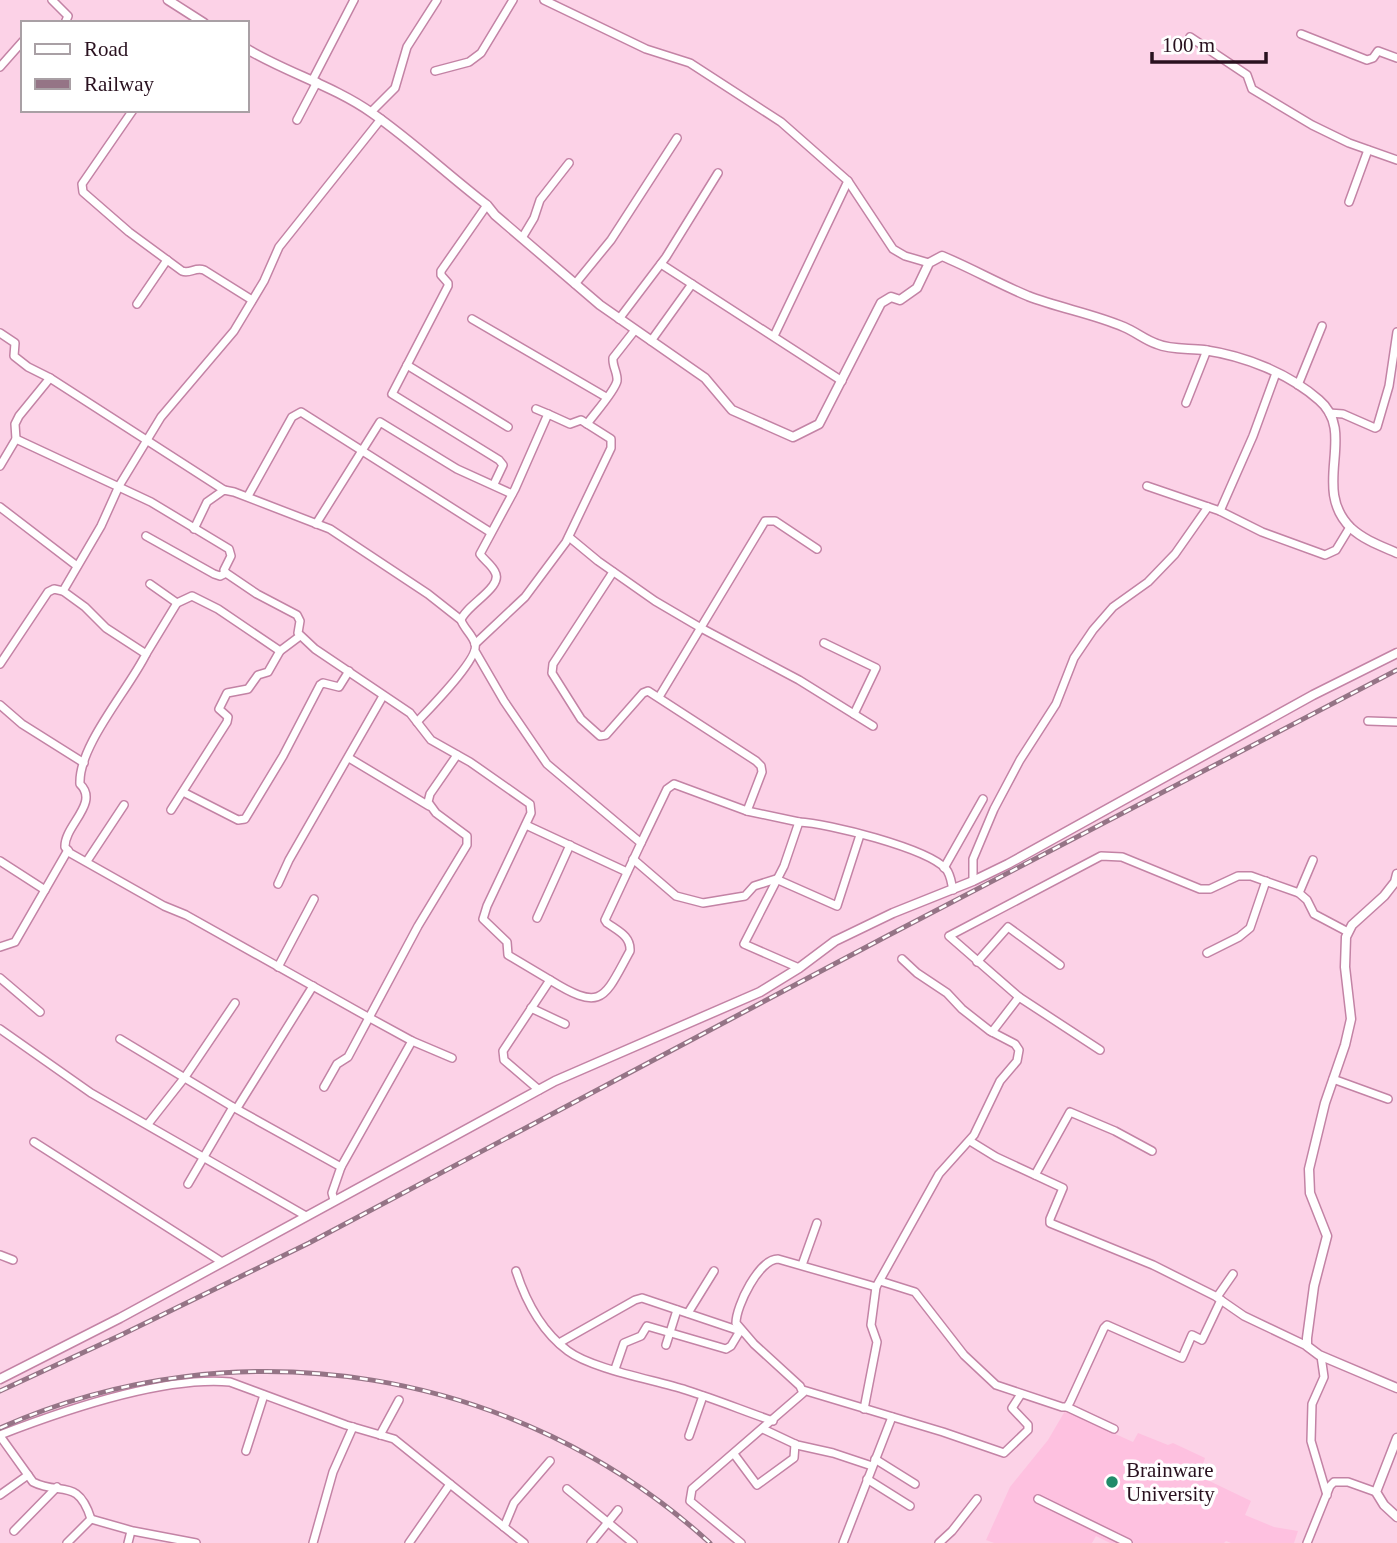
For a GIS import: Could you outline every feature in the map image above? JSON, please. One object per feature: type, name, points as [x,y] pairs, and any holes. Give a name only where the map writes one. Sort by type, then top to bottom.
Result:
[{"type":"street","points":[[52,0],[68,16],[66,21]]},
{"type":"street","points":[[168,0],[199,21]]},
{"type":"street","points":[[298,120],[354,0]]},
{"type":"street","points":[[371,112],[395,88],[407,47],[437,0]]},
{"type":"street","points":[[435,71],[469,62],[481,53],[513,0]]},
{"type":"street","points":[[544,0],[646,49],[690,63],[781,122],[848,181],[893,249],[905,256],[929,263]]},
{"type":"street","points":[[1301,34],[1367,60],[1373,58],[1378,51],[1397,58]]},
{"type":"street","points":[[1190,37],[1247,75],[1252,89],[1312,125],[1397,160]]},
{"type":"street","points":[[0,67],[21,43]]},
{"type":"street","points":[[248,50],[287,72],[314,81],[381,119],[487,205],[575,285],[705,378],[732,410],[793,437],[819,424],[881,303],[891,297],[900,300],[917,288],[929,263],[942,257],[1031,297],[1124,327],[1159,345],[1248,359],[1298,385],[1321,401],[1329,413],[1337,442],[1332,490],[1349,527],[1373,543],[1397,553]]},
{"type":"street","points":[[132,112],[90,168],[82,184],[83,192],[129,232],[186,273],[196,269],[204,270],[252,300]]},
{"type":"street","points":[[63,591],[101,526],[119,486],[162,417],[234,331],[264,281],[279,247],[381,119]]},
{"type":"street","points":[[575,285],[604,250],[677,138]]},
{"type":"street","points":[[1349,202],[1368,149]]},
{"type":"street","points":[[522,238],[534,218],[540,200],[569,163]]},
{"type":"street","points":[[619,319],[661,264],[719,173]]},
{"type":"street","points":[[774,336],[848,181]]},
{"type":"street","points":[[487,205],[441,271],[448,286],[392,394],[499,460],[503,465],[494,484]]},
{"type":"street","points":[[137,304],[167,260]]},
{"type":"street","points":[[661,264],[842,381]]},
{"type":"street","points":[[651,341],[692,284]]},
{"type":"street","points":[[472,319],[606,397]]},
{"type":"street","points":[[1298,385],[1322,326]]},
{"type":"street","points":[[587,424],[617,380],[613,358],[635,330]]},
{"type":"street","points":[[1329,413],[1343,414],[1376,428],[1394,372],[1397,332]]},
{"type":"street","points":[[0,333],[15,343],[14,356],[19,361],[50,378],[224,491],[248,496],[330,529],[428,594],[461,620],[505,701],[547,764],[641,843]]},
{"type":"street","points":[[1186,403],[1206,351]]},
{"type":"street","points":[[407,365],[508,427]]},
{"type":"street","points":[[1220,511],[1276,373]]},
{"type":"street","points":[[0,466],[16,439],[15,424],[19,416],[50,378]]},
{"type":"street","points":[[417,722],[469,663],[475,648],[525,597],[569,537],[612,444],[611,439],[578,419],[570,424],[536,409]]},
{"type":"street","points":[[248,496],[292,417],[301,412],[490,532]]},
{"type":"street","points":[[461,620],[468,609],[492,588],[497,579],[496,572],[480,554],[512,494],[548,414]]},
{"type":"street","points":[[316,524],[380,422],[457,469],[512,494]]},
{"type":"street","points":[[16,439],[151,502],[229,549],[231,556],[224,570],[226,573],[257,594],[298,615],[300,636],[322,654],[410,713],[431,740],[530,804],[531,813],[483,919],[508,942],[508,955],[568,991],[588,998],[601,997],[608,991],[630,951],[628,938],[605,920],[670,785],[680,786],[747,811],[814,823],[912,849],[944,868],[950,875],[953,890]]},
{"type":"street","points":[[1147,485],[1220,511],[1262,532],[1325,555],[1336,550],[1349,527]]},
{"type":"street","points":[[194,529],[207,502],[224,491]]},
{"type":"street","points":[[0,507],[77,566]]},
{"type":"street","points":[[973,881],[973,859],[994,809],[1020,760],[1056,704],[1074,658],[1093,629],[1113,607],[1148,582],[1175,554],[1208,507]]},
{"type":"street","points":[[659,697],[765,521],[775,521],[817,549]]},
{"type":"street","points":[[146,536],[215,574],[220,576],[226,573]]},
{"type":"street","points":[[569,537],[613,572],[701,628],[799,680],[873,726]]},
{"type":"street","points":[[613,572],[553,664],[552,673],[581,719],[600,736],[606,735],[643,693],[648,691],[761,766],[760,779],[747,811]]},
{"type":"street","points":[[150,584],[177,603]]},
{"type":"street","points":[[0,664],[48,592],[54,589],[63,591],[85,607],[106,628],[146,654]]},
{"type":"street","points":[[280,651],[199,598],[192,596],[177,603],[92,743],[84,762],[80,784],[86,789],[87,799],[65,841],[68,850],[164,906],[186,915],[412,1041],[452,1058]]},
{"type":"street","points":[[172,810],[228,722],[228,717],[219,709],[227,693],[248,689],[258,675],[268,672],[280,651],[300,636]]},
{"type":"street","points":[[824,643],[876,668],[854,714]]},
{"type":"street","points":[[0,1379],[539,1090],[760,992],[835,941],[893,913],[973,881],[1313,695],[1397,653]]},
{"type":"street","points":[[183,792],[237,820],[245,819],[283,757],[320,685],[339,687],[349,671]]},
{"type":"street","points":[[278,884],[383,696]]},
{"type":"street","points":[[0,705],[22,724],[84,762]]},
{"type":"street","points":[[1368,721],[1397,722]]},
{"type":"street","points":[[432,808],[428,799],[457,755]]},
{"type":"street","points":[[324,1087],[337,1064],[348,1057],[468,841],[467,836],[432,808],[349,758]]},
{"type":"street","points":[[944,868],[982,799]]},
{"type":"street","points":[[87,861],[124,805]]},
{"type":"street","points":[[799,822],[784,866],[744,944],[799,968]]},
{"type":"street","points":[[526,825],[627,872]]},
{"type":"street","points":[[633,859],[676,896],[703,903],[745,897],[754,887],[776,879],[837,906],[860,835]]},
{"type":"street","points":[[537,918],[570,845]]},
{"type":"street","points":[[0,947],[15,942],[68,850]]},
{"type":"street","points":[[1100,1050],[1019,997],[950,939],[950,934],[1101,856],[1122,857],[1200,889],[1210,889],[1245,875],[1266,881],[1299,893],[1307,900],[1314,914],[1348,932]]},
{"type":"street","points":[[1299,893],[1313,860]]},
{"type":"street","points":[[0,861],[45,890]]},
{"type":"street","points":[[1307,1346],[1314,1286],[1327,1236],[1310,1193],[1309,1169],[1325,1103],[1351,1019],[1345,967],[1346,937],[1365,913],[1384,896],[1395,882],[1397,874]]},
{"type":"street","points":[[1207,953],[1239,937],[1250,928],[1266,881]]},
{"type":"street","points":[[278,967],[314,899]]},
{"type":"street","points":[[977,962],[1008,927],[1060,965]]},
{"type":"street","points":[[864,1409],[877,1342],[871,1325],[878,1284],[939,1174],[970,1141],[1000,1082],[1018,1058],[1019,1050],[962,1009],[947,993],[901,959]]},
{"type":"street","points":[[0,978],[40,1012]]},
{"type":"street","points":[[539,1090],[502,1055],[550,979]]},
{"type":"street","points":[[188,1184],[313,986]]},
{"type":"street","points":[[992,1032],[1019,997]]},
{"type":"street","points":[[148,1124],[185,1077],[235,1003]]},
{"type":"street","points":[[531,1008],[565,1024]]},
{"type":"street","points":[[0,1030],[91,1093],[306,1216]]},
{"type":"street","points":[[120,1039],[341,1167]]},
{"type":"street","points":[[334,1200],[332,1193],[341,1167],[412,1041]]},
{"type":"street","points":[[1333,1079],[1388,1098]]},
{"type":"street","points":[[1035,1175],[1070,1112],[1153,1151]]},
{"type":"street","points":[[970,1141],[996,1157],[1063,1188],[1050,1223],[1148,1263],[1219,1299],[1244,1316],[1307,1346],[1321,1356],[1397,1388]]},
{"type":"street","points":[[34,1142],[222,1262]]},
{"type":"street","points":[[802,1265],[817,1223]]},
{"type":"street","points":[[0,1255],[13,1260]]},
{"type":"street","points":[[1021,1395],[1012,1408],[1028,1425],[1028,1430],[1004,1454],[803,1390],[742,1331],[736,1323],[738,1311],[757,1273],[767,1262],[778,1259],[915,1292],[971,1363],[996,1385],[1021,1395],[1067,1407],[1114,1429]]},
{"type":"street","points":[[516,1271],[530,1307],[559,1343],[582,1359],[703,1396],[772,1421]]},
{"type":"street","points":[[688,1313],[714,1271]]},
{"type":"street","points":[[1067,1407],[1107,1325],[1182,1357],[1192,1335],[1202,1340],[1233,1274]]},
{"type":"street","points":[[559,1343],[635,1300],[647,1299],[742,1331]]},
{"type":"street","points":[[666,1345],[677,1310]]},
{"type":"street","points":[[615,1369],[624,1343],[641,1336],[645,1326],[726,1349],[742,1331]]},
{"type":"street","points":[[1321,1356],[1324,1377],[1312,1405],[1311,1441],[1326,1496]]},
{"type":"street","points":[[91,1520],[87,1506],[75,1493],[33,1482],[0,1435],[84,1405],[168,1386],[219,1381],[230,1382],[394,1439],[524,1543]]},
{"type":"street","points":[[741,1543],[690,1501],[692,1489],[799,1399],[803,1390]]},
{"type":"street","points":[[246,1451],[264,1395]]},
{"type":"street","points":[[689,1436],[703,1396]]},
{"type":"street","points":[[380,1435],[399,1400]]},
{"type":"street","points":[[843,1543],[892,1418]]},
{"type":"street","points":[[313,1543],[333,1472],[354,1427]]},
{"type":"street","points":[[764,1429],[795,1444],[874,1463],[915,1483]]},
{"type":"street","points":[[1376,1492],[1397,1438]]},
{"type":"street","points":[[734,1454],[757,1485],[794,1458],[795,1444]]},
{"type":"street","points":[[504,1527],[513,1505],[551,1461]]},
{"type":"street","points":[[0,1495],[28,1475]]},
{"type":"street","points":[[867,1479],[911,1506]]},
{"type":"street","points":[[1307,1543],[1330,1486],[1340,1480],[1376,1492],[1384,1505],[1397,1517]]},
{"type":"street","points":[[412,1542],[450,1484]]},
{"type":"street","points":[[14,1531],[57,1487]]},
{"type":"street","points":[[567,1489],[633,1543]]},
{"type":"street","points":[[939,1543],[977,1499]]},
{"type":"street","points":[[1038,1499],[1128,1543]]},
{"type":"street","points":[[590,1543],[618,1510]]},
{"type":"street","points":[[91,1520],[131,1531],[196,1543]]},
{"type":"street","points":[[67,1543],[91,1520]]},
{"type":"street","points":[[128,1543],[131,1531]]},
{"type":"shaded area","name":"Brainware University","points":[[1065,1411],[1133,1442],[1138,1433],[1168,1445],[1173,1443],[1205,1458],[1199,1476],[1251,1501],[1245,1515],[1274,1527],[1298,1531],[1294,1543],[1110,1543],[1096,1536],[1092,1543],[994,1543],[986,1540],[1010,1487],[1048,1440]]},
{"type":"railway","points":[[0,1391],[309,1243],[889,935],[1397,670]]},
{"type":"railway","points":[[0,1428],[91,1395],[184,1377],[279,1372],[372,1380],[464,1402],[552,1436],[634,1483],[710,1543]]},
{"type":"place","name":"Brainware University","points":[[1112,1482]]}]
